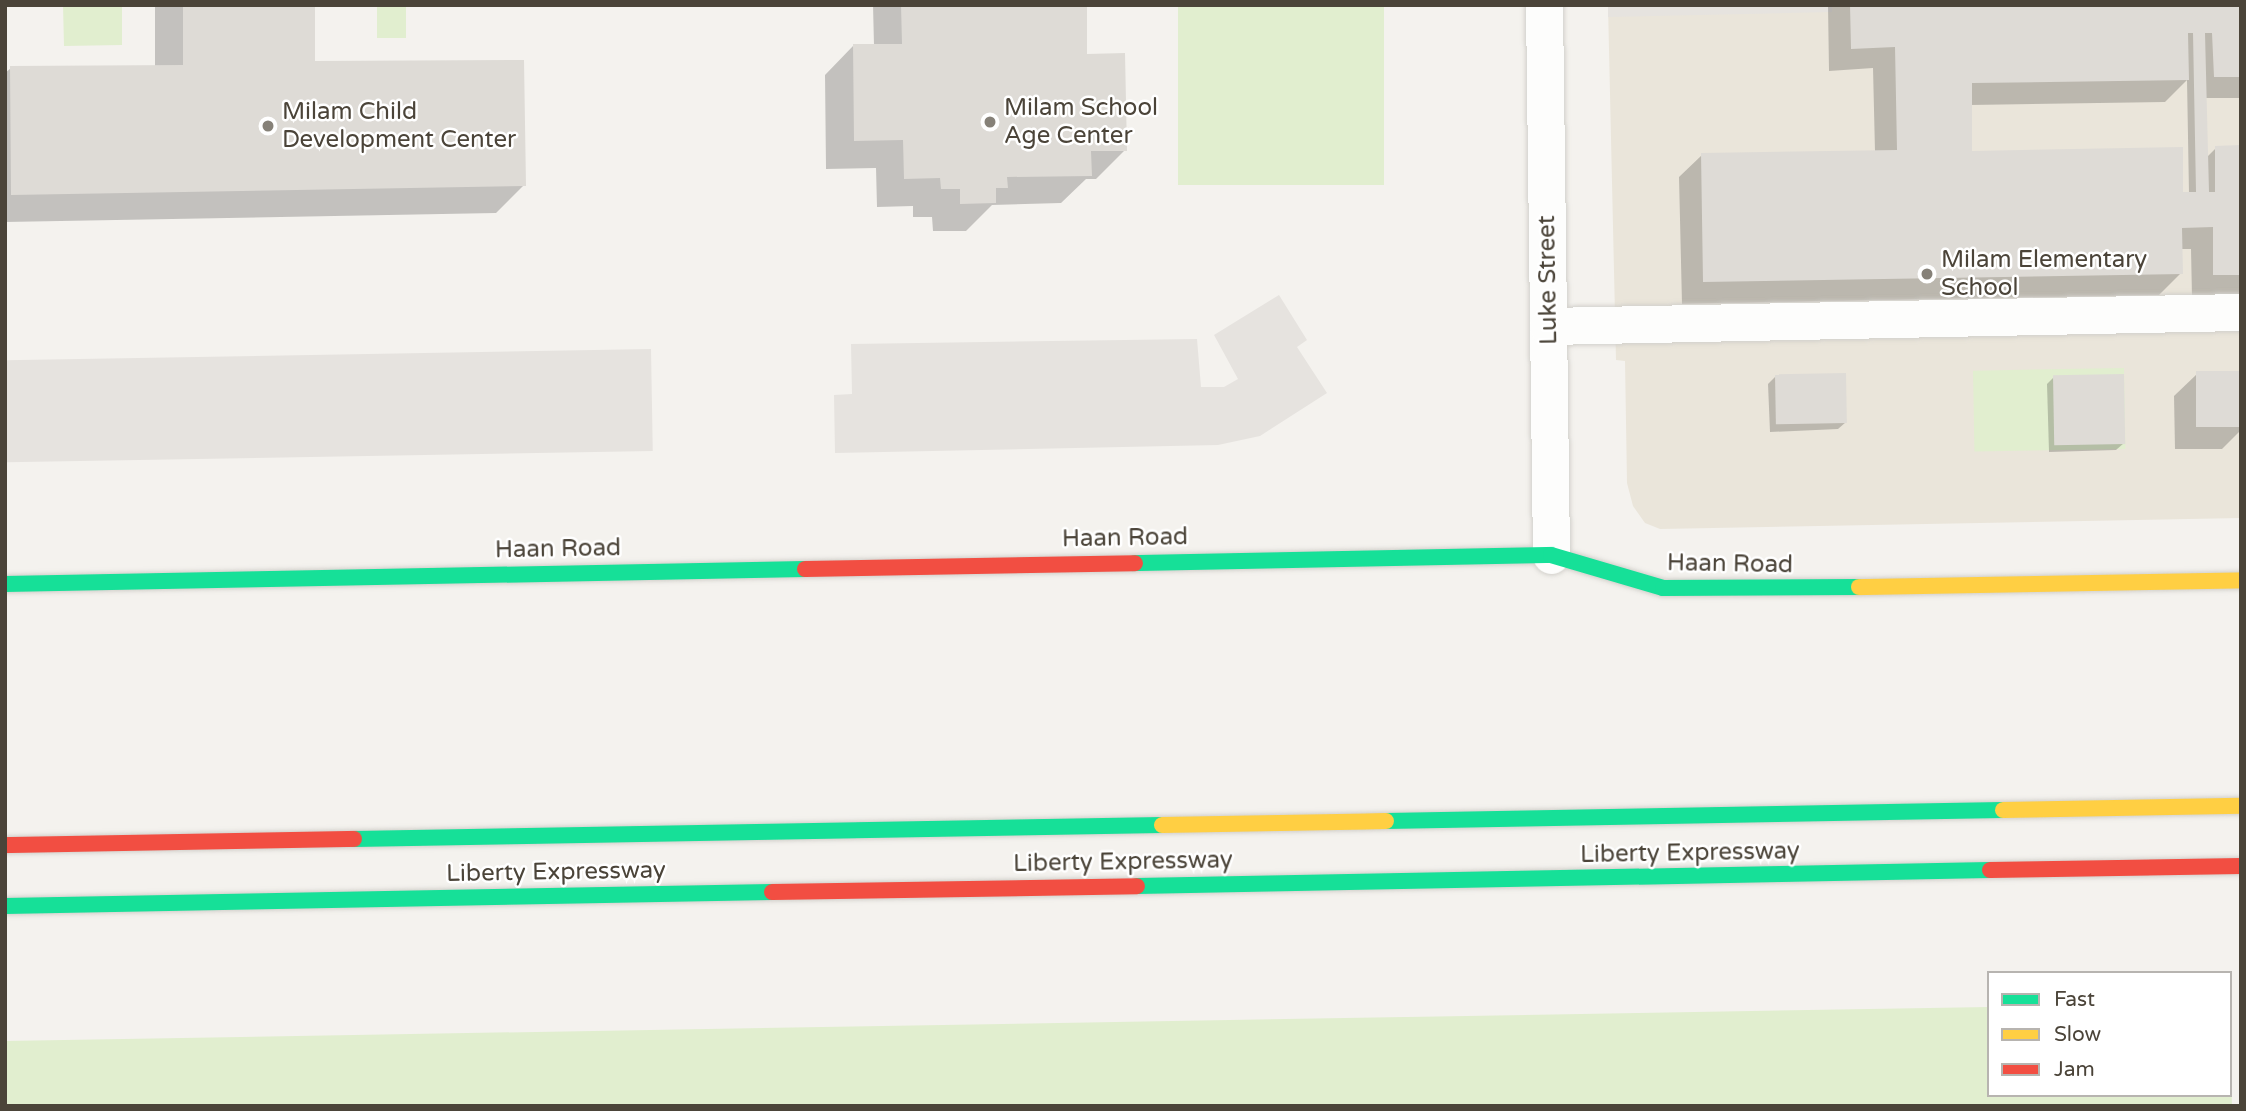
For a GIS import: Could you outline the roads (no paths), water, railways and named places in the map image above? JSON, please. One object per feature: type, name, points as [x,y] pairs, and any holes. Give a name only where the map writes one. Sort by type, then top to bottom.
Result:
[{"type":"main road","name":"Haan Road","points":[[5,584],[1551,555],[1663,588],[1755,589],[2241,580]]},
{"type":"main road","name":"Liberty Expressway","points":[[5,845],[2241,806]]},
{"type":"main road","name":"Liberty Expressway","points":[[5,906],[2241,866]]},
{"type":"street","name":"Luke Street","points":[[1544,5],[1551,555]]},
{"type":"street","points":[[1548,326],[2241,312]]},
{"type":"place","name":"Milam School Age Center","points":[[990,122]]},
{"type":"place","name":"Milam Child Development Center","points":[[268,126]]},
{"type":"place","name":"Milam Elementary School","points":[[1927,274]]}]
